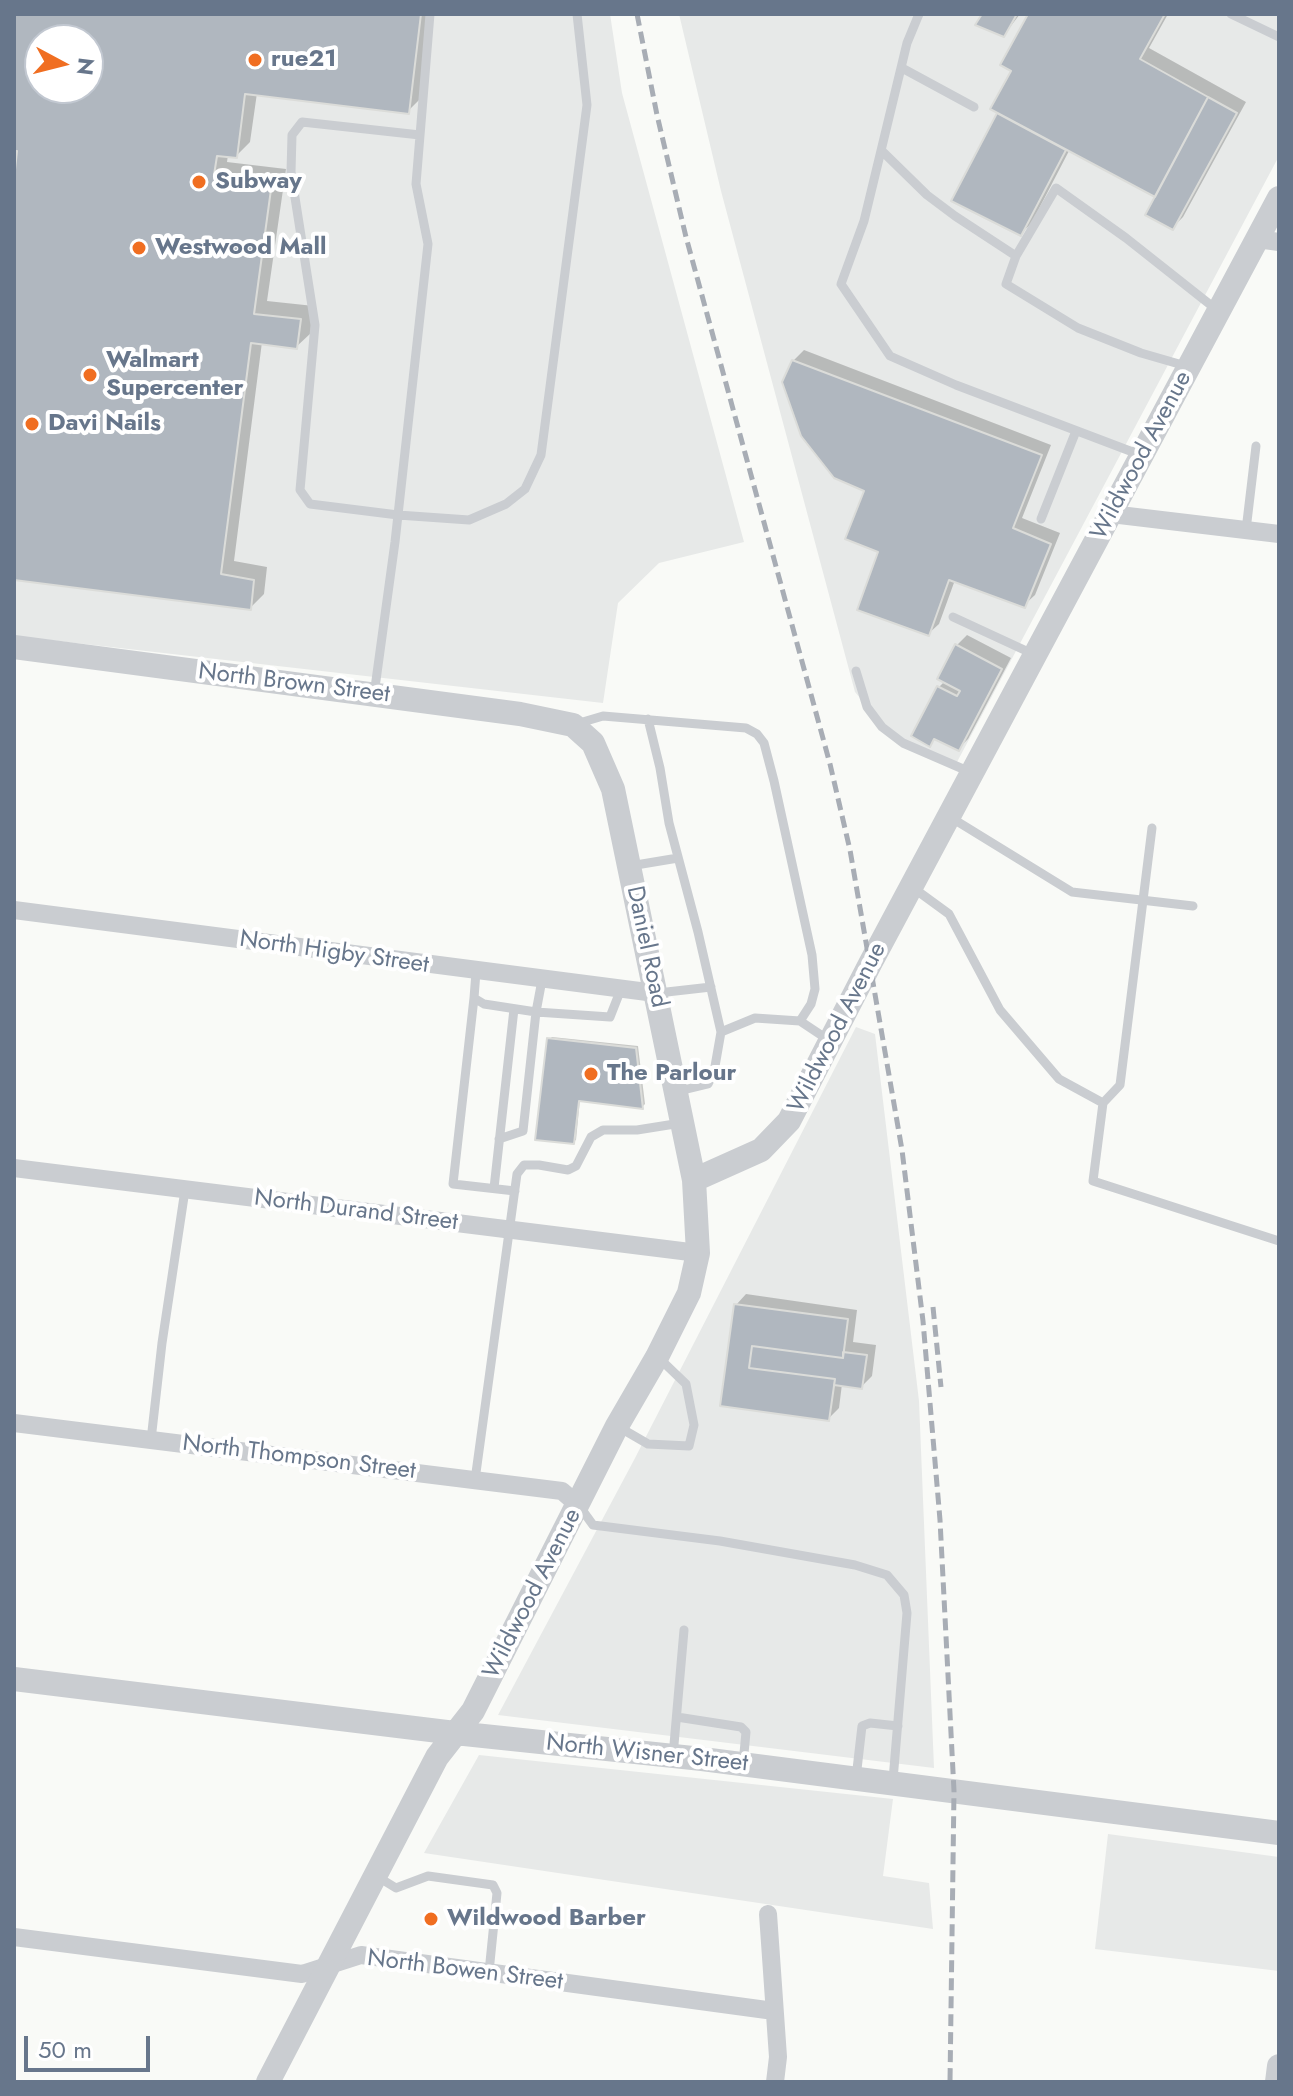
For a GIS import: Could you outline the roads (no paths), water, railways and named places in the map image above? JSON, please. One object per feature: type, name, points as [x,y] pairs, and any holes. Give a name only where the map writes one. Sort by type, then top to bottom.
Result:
[{"type":"street","name":"Wildwood Avenue","points":[[268,2082],[437,1757],[473,1711],[617,1426],[689,1293],[698,1253],[694,1180],[761,1150],[789,1121],[1219,311],[1268,240],[1279,198]]},
{"type":"street","points":[[1111,514],[1279,534]]},
{"type":"street","name":"North Brown Street","points":[[14,647],[520,714],[573,725]]},
{"type":"street","name":"Daniel Road","points":[[573,725],[593,743],[613,789],[694,1180]]},
{"type":"street","name":"North Higby Street","points":[[14,910],[655,993]]},
{"type":"street","name":"North Durand Street","points":[[14,1168],[698,1253]]},
{"type":"street","name":"North Thompson Street","points":[[14,1423],[562,1491],[578,1505]]},
{"type":"street","name":"North Wisner Street","points":[[14,1679],[455,1733],[743,1764],[1279,1833]]},
{"type":"street","points":[[768,1914],[778,2057],[775,2082]]},
{"type":"street","name":"North Bowen Street","points":[[14,1937],[302,1974],[361,1955],[774,2011]]},
{"type":"street","points":[[1277,2082],[1279,2066]]},
{"type":"lane","points":[[374,695],[398,515],[428,244],[416,184],[430,14]]},
{"type":"lane","points":[[420,135],[302,122],[292,135],[291,172],[315,325],[300,490],[310,504],[469,520],[506,504],[525,489],[541,455],[587,105],[577,14]]},
{"type":"lane","points":[[919,14],[907,43],[864,221],[841,284],[890,356],[1142,456]]},
{"type":"lane","points":[[1231,14],[1279,37]]},
{"type":"lane","points":[[902,68],[974,107]]},
{"type":"lane","points":[[882,151],[945,209],[1016,256]]},
{"type":"lane","points":[[1189,367],[1141,353],[1078,328],[1006,284],[1016,256],[1056,188],[1219,311]]},
{"type":"lane","points":[[1041,519],[1076,431]]},
{"type":"lane","points":[[1246,530],[1256,446]]},
{"type":"lane","points":[[953,617],[1036,655]]},
{"type":"lane","points":[[856,671],[867,707],[882,727],[903,743],[973,774]]},
{"type":"lane","points":[[573,725],[603,716],[746,728],[757,734],[764,743],[812,955],[815,989],[811,1004],[800,1021]]},
{"type":"lane","points":[[648,719],[721,1032],[714,1072],[708,1084],[676,1091]]},
{"type":"lane","points":[[950,817],[1072,892],[1193,906]]},
{"type":"lane","points":[[1152,828],[1120,1085],[1103,1103],[1093,1181],[1279,1241]]},
{"type":"lane","points":[[629,867],[678,858]]},
{"type":"lane","points":[[912,887],[949,914],[1000,1010],[1059,1079],[1103,1103]]},
{"type":"lane","points":[[476,972],[453,1184],[515,1191]]},
{"type":"lane","points":[[499,1139],[523,1131],[542,980]]},
{"type":"lane","points":[[655,993],[711,987]]},
{"type":"lane","points":[[474,998],[484,1004],[514,1009],[610,1017],[621,989]]},
{"type":"lane","points":[[494,1188],[514,1009]]},
{"type":"lane","points":[[721,1032],[755,1018],[800,1021],[830,1041]]},
{"type":"lane","points":[[475,1480],[517,1174],[524,1165],[568,1170],[576,1166],[591,1137],[603,1130],[637,1130],[681,1123]]},
{"type":"lane","points":[[150,1441],[185,1190]]},
{"type":"lane","points":[[617,1426],[648,1444],[689,1446],[694,1425],[686,1384],[657,1357]]},
{"type":"lane","points":[[578,1505],[593,1525],[720,1541],[855,1565],[887,1575],[904,1595],[907,1613],[893,1784]]},
{"type":"lane","points":[[673,1756],[684,1630]]},
{"type":"lane","points":[[677,1717],[741,1727],[746,1732],[743,1764]]},
{"type":"lane","points":[[856,1779],[862,1726],[870,1723],[898,1726]]},
{"type":"lane","points":[[375,1875],[396,1888],[428,1876],[493,1885],[497,1893],[489,1974]]},
{"type":"railway","points":[[637,14],[686,237],[830,764],[850,850],[902,1150],[923,1321],[940,1520],[954,1791],[950,2082]]},
{"type":"railway","points":[[933,1307],[941,1387]]},
{"type":"place","name":"rue21","points":[[255,60]]},
{"type":"place","name":"Subway","points":[[199,182]]},
{"type":"place","name":"Westwood Mall","points":[[139,248]]},
{"type":"place","name":"Walmart Supercenter","points":[[90,375]]},
{"type":"place","name":"Davi Nails","points":[[32,424]]},
{"type":"place","name":"The Parlour","points":[[591,1074]]},
{"type":"place","name":"Wildwood Barber","points":[[431,1919]]}]
